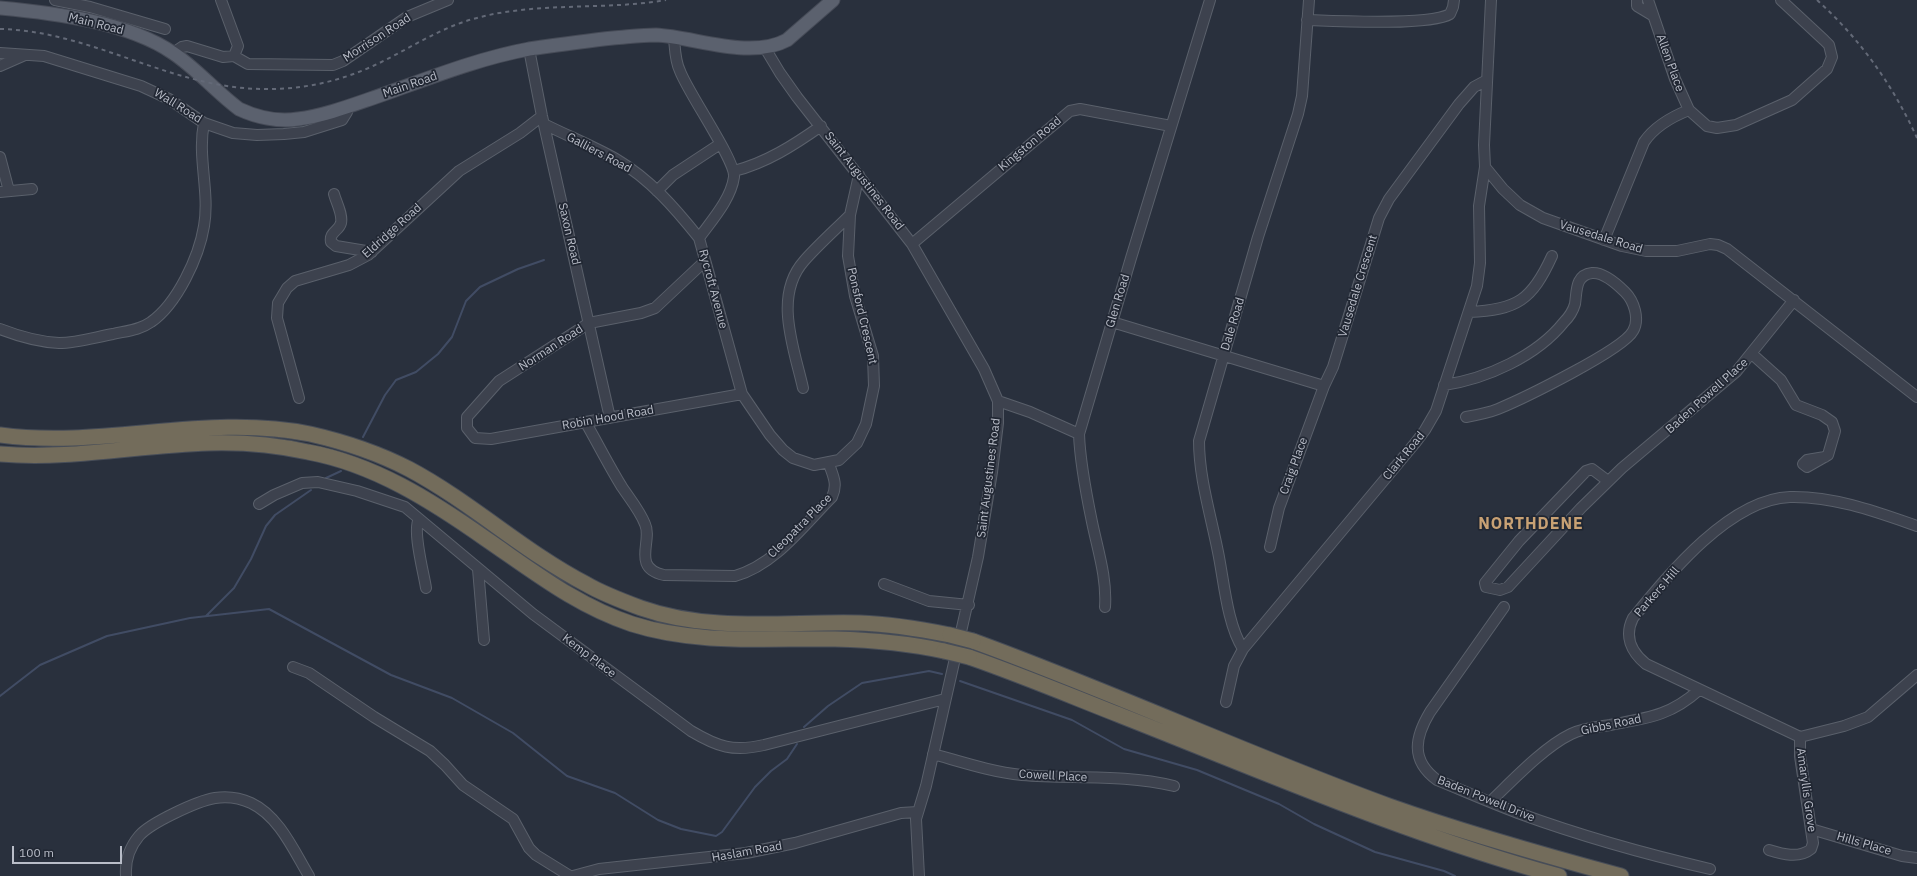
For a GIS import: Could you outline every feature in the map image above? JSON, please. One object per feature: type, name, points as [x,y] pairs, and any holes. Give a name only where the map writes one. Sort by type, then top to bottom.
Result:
[{"type":"highway","points":[[0,435],[48,439],[234,426],[276,429],[309,434],[343,442],[378,454],[408,469],[459,499],[559,569],[585,584],[645,609],[678,617],[709,622],[888,624],[950,635],[973,641],[1041,666],[1394,807],[1488,838],[1621,876]]},
{"type":"highway","points":[[0,454],[55,455],[208,443],[251,444],[312,452],[352,463],[387,478],[435,504],[553,586],[593,608],[632,624],[670,633],[712,639],[878,641],[944,650],[1026,678],[1360,811],[1453,844],[1559,876]]},
{"type":"main road","name":"Main Road","points":[[0,8],[49,13],[97,23],[146,38],[173,53],[226,100],[239,109],[250,114],[281,119],[296,119],[347,107],[474,63],[529,49],[656,35],[765,48],[786,40],[832,0]]},
{"type":"street","points":[[55,0],[90,7],[165,29]]},
{"type":"street","points":[[173,53],[182,47],[187,46],[223,58],[234,56],[238,46],[221,0]]},
{"type":"street","name":"Glen Road","points":[[1105,607],[1104,577],[1080,453],[1079,434],[1210,0]]},
{"type":"street","name":"Dale Road","points":[[1243,649],[1236,638],[1230,612],[1199,452],[1202,428],[1223,356],[1258,237],[1298,114],[1302,96],[1309,0]]},
{"type":"street","points":[[1307,20],[1381,21],[1438,18],[1450,14],[1454,0]]},
{"type":"street","points":[[1485,166],[1484,145],[1491,0]]},
{"type":"street","points":[[1637,0],[1636,6],[1652,15]]},
{"type":"street","name":"Allen Place","points":[[1648,0],[1675,79],[1689,110]]},
{"type":"street","points":[[1604,240],[1646,139],[1666,121],[1689,110],[1708,126],[1717,128],[1736,125],[1792,100],[1827,69],[1832,57],[1829,45],[1781,0]]},
{"type":"street","name":"Morrison Road","points":[[234,56],[248,64],[333,65],[343,61],[407,17],[442,1]]},
{"type":"street","points":[[674,38],[680,73],[728,156],[734,171],[748,168],[779,153],[821,126]]},
{"type":"street","name":"Saint Augustines Road","points":[[765,48],[780,73],[912,244],[984,370],[998,401],[998,423],[992,472],[978,557],[926,786],[916,819],[919,876]]},
{"type":"street","name":"Saxon Road","points":[[529,49],[543,120],[590,323],[610,418]]},
{"type":"street","name":"Wall Road","points":[[0,53],[27,54],[66,62],[151,89],[169,98],[204,123],[233,133],[257,135],[304,132],[338,123],[346,117],[347,107]]},
{"type":"street","points":[[0,66],[27,54]]},
{"type":"street","name":"Vausedale Crescent","points":[[1324,386],[1333,367],[1372,236],[1381,213],[1389,199],[1462,100],[1474,87],[1487,80]]},
{"type":"street","name":"Kingston Road","points":[[912,244],[1070,111],[1080,109],[1171,126]]},
{"type":"street","name":"Galliers Road","points":[[543,120],[633,170],[674,205],[700,238]]},
{"type":"street","name":"Eldridge Road","points":[[300,398],[280,331],[278,318],[278,303],[287,288],[296,281],[349,265],[372,252],[460,171],[543,120]]},
{"type":"street","points":[[0,329],[50,342],[74,341],[137,329],[149,323],[164,311],[179,289],[197,250],[204,225],[201,142],[204,123]]},
{"type":"street","points":[[657,190],[673,176],[720,144]]},
{"type":"street","points":[[0,157],[4,191],[32,189]]},
{"type":"street","name":"Vausedale Road","points":[[1485,166],[1503,189],[1532,213],[1604,240],[1636,249],[1663,252],[1718,245],[1734,254],[1917,397]]},
{"type":"street","name":"Clark Road","points":[[1226,702],[1234,666],[1243,649],[1425,430],[1436,410],[1469,312],[1479,274],[1479,206],[1485,166]]},
{"type":"street","name":"Rycroft Avenue","points":[[734,171],[729,194],[700,238],[742,394],[782,450],[802,462],[814,466],[829,464]]},
{"type":"street","name":"Ponsford Crescent","points":[[829,464],[839,460],[857,442],[866,424],[874,386],[875,372],[870,342],[850,275],[848,237],[850,215],[860,175]]},
{"type":"street","points":[[334,194],[342,220],[339,227],[331,235],[331,242],[336,246],[372,252]]},
{"type":"street","points":[[803,388],[787,309],[789,288],[804,262],[850,215]]},
{"type":"street","points":[[1469,312],[1486,312],[1502,308],[1525,297],[1536,288],[1552,256]]},
{"type":"street","name":"Norman Road","points":[[474,438],[467,428],[467,417],[489,391],[509,375],[590,323],[648,311],[660,304],[705,261]]},
{"type":"street","points":[[1444,385],[1471,379],[1513,362],[1544,343],[1556,332],[1571,313],[1575,304],[1579,280],[1585,275],[1594,273],[1604,276],[1627,294],[1634,308],[1637,323],[1633,333],[1622,342],[1580,368],[1512,403],[1485,413],[1466,417]]},
{"type":"street","name":"Baden Powell Place","points":[[1608,481],[1592,469],[1586,471],[1514,547],[1489,577],[1485,583],[1486,587],[1500,590],[1508,587],[1608,481],[1713,393],[1752,354],[1794,300]]},
{"type":"street","points":[[1112,322],[1324,386]]},
{"type":"street","points":[[1752,354],[1781,380],[1796,405],[1822,415],[1832,422],[1835,431],[1834,437],[1830,452],[1825,457]]},
{"type":"street","name":"Craig Place","points":[[1270,547],[1279,508],[1324,386]]},
{"type":"street","name":"Robin Hood Road","points":[[474,438],[491,439],[742,394]]},
{"type":"street","points":[[998,401],[1030,412],[1079,434]]},
{"type":"street","points":[[597,443],[599,420]]},
{"type":"street","points":[[586,423],[597,443]]},
{"type":"street","name":"Cleopatra Place","points":[[597,443],[646,524],[647,535],[644,548],[648,565],[654,571],[664,575],[735,576],[754,568],[767,560],[832,497],[836,482],[829,464]]},
{"type":"street","name":"Kemp Place","points":[[259,504],[297,485],[318,482],[391,501],[405,507],[533,614],[691,732],[709,742],[727,748],[746,749],[764,745],[945,699]]},
{"type":"street","name":"Parkers Hill","points":[[1800,737],[1655,669],[1638,657],[1630,642],[1629,626],[1641,608],[1673,572],[1718,529],[1744,512],[1777,499],[1789,497],[1806,498],[1845,504],[1917,526]]},
{"type":"street","points":[[419,519],[417,522],[417,533],[426,588]]},
{"type":"street","points":[[478,569],[484,640]]},
{"type":"street","points":[[480,592],[492,581]]},
{"type":"street","points":[[884,584],[909,592],[929,601],[968,605]]},
{"type":"street","name":"Baden Powell Drive","points":[[1504,607],[1430,712],[1418,732],[1417,740],[1420,760],[1429,774],[1436,780],[1492,801],[1517,813],[1618,846],[1710,869]]},
{"type":"street","points":[[294,667],[309,673],[374,717],[430,751],[445,765],[463,786],[513,819],[529,848],[536,856],[571,876]]},
{"type":"street","points":[[1800,737],[1844,726],[1868,717],[1917,675]]},
{"type":"street","name":"Gibbs Road","points":[[1492,801],[1551,748],[1571,734],[1590,728],[1667,713],[1687,702],[1699,690]]},
{"type":"street","name":"Amaryllis Grove","points":[[1769,850],[1782,854],[1795,855],[1807,852],[1813,844],[1807,812],[1800,756],[1800,737]]},
{"type":"street","name":"Cowell Place","points":[[933,754],[994,770],[1021,775],[1144,780],[1174,786]]},
{"type":"street","points":[[126,876],[129,852],[145,830],[162,820],[202,802],[227,797],[238,798],[252,803],[274,820],[309,876]]},
{"type":"street","name":"Haslam Road","points":[[571,876],[599,869],[746,853],[795,843],[901,813],[918,812]]},
{"type":"street","name":"Hills Place","points":[[1811,829],[1902,856],[1917,858]]},
{"type":"waterway","points":[[363,437],[385,395],[396,380],[416,372],[438,354],[452,337],[466,301],[480,287],[518,269],[544,260]]},
{"type":"waterway","points":[[326,478],[341,471]]},
{"type":"waterway","points":[[206,616],[234,588],[251,559],[266,526],[275,515],[311,490]]},
{"type":"waterway","points":[[0,696],[40,665],[107,636],[190,618],[269,609],[391,675],[452,698],[513,733],[567,776],[615,793],[658,820],[681,829],[716,836],[722,832],[755,787],[771,771],[787,759],[797,744]]},
{"type":"waterway","points":[[804,727],[828,706],[862,683],[929,671],[942,674]]},
{"type":"waterway","points":[[960,681],[1072,720],[1124,749],[1197,770],[1279,804],[1314,824],[1375,852],[1444,871],[1455,876]]},
{"type":"railway","points":[[0,29],[34,32],[67,39],[195,79],[228,86],[276,89],[319,84],[360,72],[447,28],[497,13],[545,8],[618,5],[666,0]]},
{"type":"railway","points":[[1817,0],[1833,15],[1874,64],[1908,118],[1917,138]]},
{"type":"district","name":"NORTHDENE","points":[[1531,524]]}]
